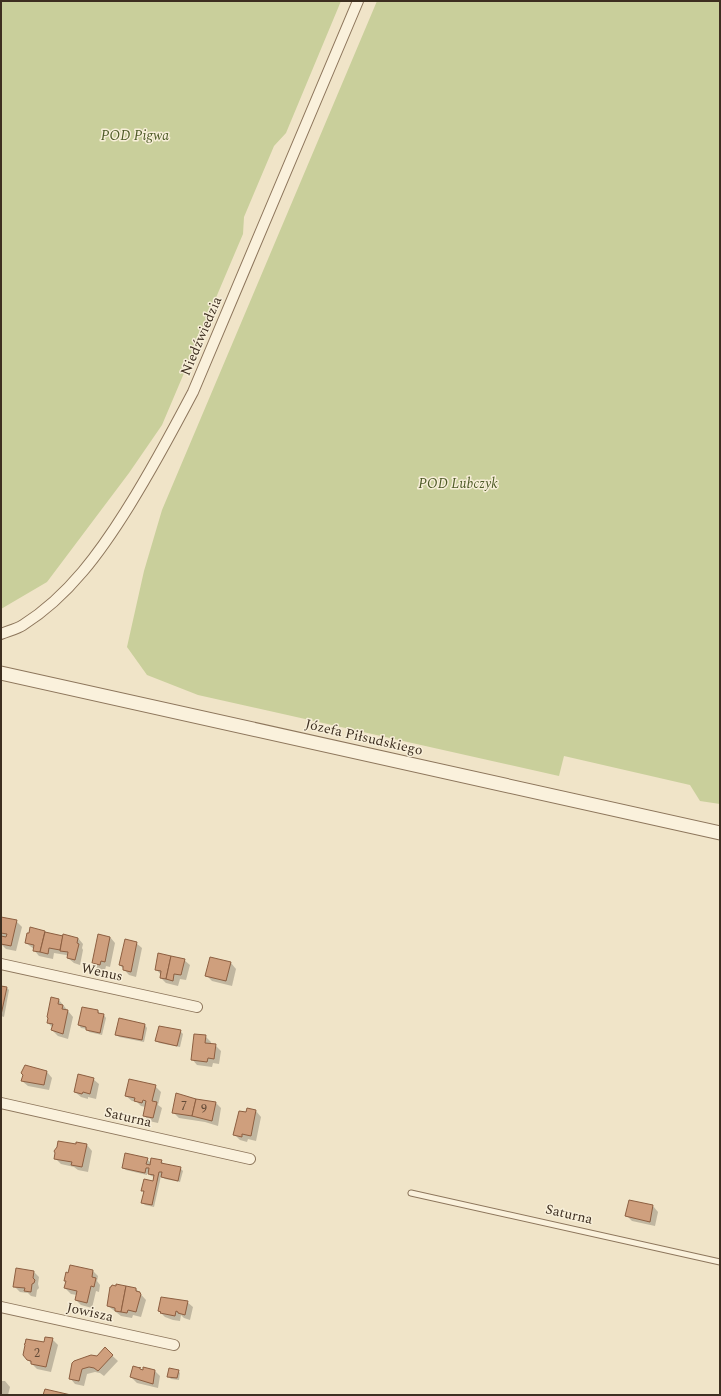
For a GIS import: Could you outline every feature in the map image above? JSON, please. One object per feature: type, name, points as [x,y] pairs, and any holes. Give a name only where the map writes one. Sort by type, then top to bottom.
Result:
[{"type":"street","name":"Niedźwiedzia","points":[[1,634],[22,626],[50,605],[84,570],[110,536],[162,450],[193,392],[358,1]]},
{"type":"street","name":"Józefa Piłsudskiego","points":[[1,673],[720,833]]},
{"type":"street","name":"Wenus","points":[[1,964],[197,1007]]},
{"type":"street","name":"Saturna","points":[[1,1104],[250,1159]]},
{"type":"street","name":"Jowisza","points":[[1,1307],[174,1345]]},
{"type":"lane","name":"Saturna","points":[[411,1193],[720,1262]]},
{"type":"green space","name":"POD Pigwa","points":[[1,1],[341,1],[286,133],[274,146],[244,217],[243,234],[162,425],[129,473],[47,582],[1,609]]},
{"type":"green space","name":"POD Lubczyk","points":[[377,1],[720,1],[720,804],[700,801],[690,785],[564,756],[559,776],[198,695],[147,675],[127,647],[144,571],[162,510]]},
{"type":"building","points":[[1,917],[17,920],[11,946],[1,944],[1,936],[6,937],[7,934],[1,933]]},
{"type":"building","points":[[30,927],[45,931],[40,952],[33,951],[34,945],[25,943]]},
{"type":"building","points":[[45,932],[63,936],[60,950],[49,948],[48,954],[40,952]]},
{"type":"building","points":[[63,934],[78,938],[77,943],[79,944],[75,960],[67,958],[68,952],[60,951]]},
{"type":"building","points":[[98,934],[110,937],[105,962],[101,961],[100,965],[92,963]]},
{"type":"building","points":[[125,939],[137,942],[131,972],[123,970],[123,966],[119,965]]},
{"type":"building","points":[[158,953],[171,956],[166,979],[160,978],[161,971],[155,970]]},
{"type":"building","points":[[171,956],[185,959],[181,975],[174,974],[173,981],[166,979]]},
{"type":"building","points":[[210,957],[231,962],[226,981],[205,976]]},
{"type":"building","points":[[1,986],[7,987],[1,1015]]},
{"type":"building","points":[[51,997],[59,999],[58,1004],[63,1005],[62,1009],[68,1010],[63,1034],[51,1030],[53,1024],[47,1023]]},
{"type":"building","points":[[82,1007],[98,1010],[98,1013],[104,1014],[100,1033],[86,1030],[86,1027],[78,1025]]},
{"type":"building","points":[[119,1018],[145,1024],[142,1040],[115,1035]]},
{"type":"building","points":[[159,1026],[181,1030],[177,1046],[155,1041]]},
{"type":"building","points":[[194,1034],[206,1035],[205,1043],[216,1044],[214,1059],[208,1058],[207,1062],[191,1060]]},
{"type":"building","points":[[25,1065],[47,1071],[44,1085],[21,1081],[23,1075],[21,1073]]},
{"type":"building","points":[[78,1074],[94,1078],[90,1094],[74,1092]]},
{"type":"building","points":[[129,1079],[156,1085],[152,1101],[157,1102],[153,1118],[143,1116],[146,1101],[143,1100],[142,1103],[134,1101],[135,1098],[125,1096]]},
{"type":"building","points":[[176,1093],[196,1099],[192,1116],[172,1113]]},
{"type":"building","points":[[196,1099],[216,1102],[212,1121],[192,1116]]},
{"type":"building","points":[[247,1108],[256,1110],[251,1136],[242,1134],[242,1137],[233,1135],[239,1111],[246,1112]]},
{"type":"building","points":[[58,1141],[87,1144],[82,1167],[71,1165],[72,1162],[54,1159],[54,1151],[57,1147]]},
{"type":"building","points":[[125,1153],[148,1158],[146,1164],[150,1165],[151,1158],[162,1160],[161,1163],[181,1167],[178,1181],[161,1177],[162,1172],[159,1172],[152,1205],[141,1203],[144,1191],[141,1191],[144,1179],[153,1181],[154,1175],[148,1174],[149,1168],[146,1168],[145,1173],[122,1168]]},
{"type":"building","points":[[629,1200],[653,1205],[650,1222],[625,1216]]},
{"type":"building","points":[[70,1265],[93,1270],[92,1277],[96,1278],[94,1287],[91,1286],[87,1303],[75,1300],[77,1291],[64,1288],[66,1272],[68,1273]]},
{"type":"building","points":[[16,1268],[34,1271],[33,1278],[35,1280],[32,1284],[31,1292],[24,1291],[25,1288],[13,1287]]},
{"type":"building","points":[[116,1284],[126,1286],[121,1312],[115,1311],[115,1308],[107,1306],[110,1287],[112,1285],[116,1286]]},
{"type":"building","points":[[126,1286],[136,1288],[136,1291],[140,1292],[141,1294],[136,1312],[128,1310],[127,1313],[121,1312]]},
{"type":"building","points":[[161,1297],[188,1301],[185,1315],[176,1311],[175,1316],[160,1313],[161,1312],[158,1311]]},
{"type":"building","points":[[45,1337],[53,1338],[46,1367],[31,1364],[31,1361],[27,1360],[23,1355],[26,1339],[44,1342]]},
{"type":"building","points":[[105,1347],[113,1355],[98,1371],[89,1367],[82,1369],[79,1381],[69,1379],[72,1363],[74,1361],[91,1355],[97,1356]]},
{"type":"building","points":[[133,1366],[143,1370],[143,1367],[155,1370],[153,1384],[130,1377]]},
{"type":"building","points":[[169,1368],[179,1370],[177,1378],[167,1377]]},
{"type":"building","points":[[45,1389],[71,1395],[43,1395]]}]
